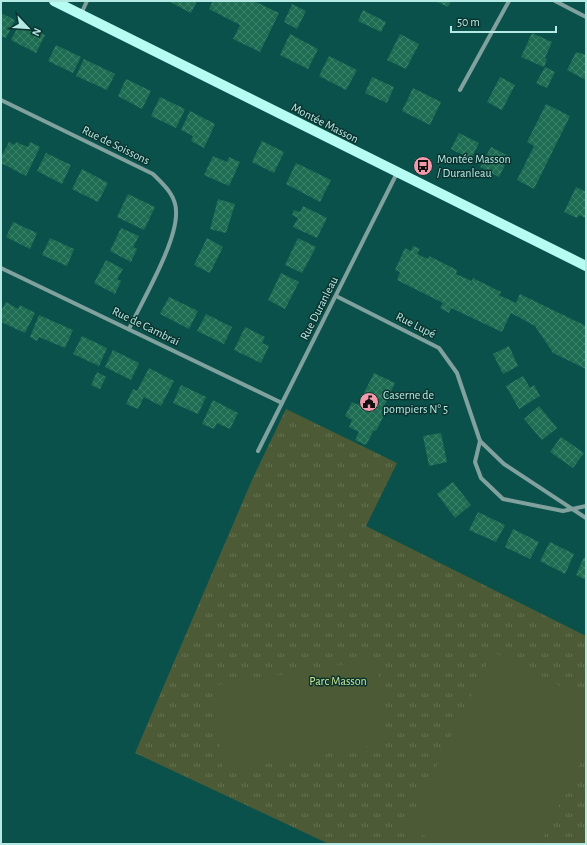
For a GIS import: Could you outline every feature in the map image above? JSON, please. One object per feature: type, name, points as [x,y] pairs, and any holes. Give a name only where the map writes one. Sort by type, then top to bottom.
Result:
[{"type":"main road","name":"Montée Masson","points":[[54,1],[586,266]]},
{"type":"street","points":[[80,15],[88,1]]},
{"type":"street","points":[[460,90],[509,1]]},
{"type":"street","points":[[555,1],[586,17]]},
{"type":"street","name":"Rue de Soissons","points":[[1,100],[153,174],[170,191],[176,211],[172,239],[129,329]]},
{"type":"street","name":"Rue Duranleau","points":[[258,451],[397,173]]},
{"type":"street","name":"Rue de Cambrai","points":[[1,268],[282,403]]},
{"type":"street","name":"Rue Lupé","points":[[336,296],[439,348],[457,373],[480,441],[504,464],[586,518]]},
{"type":"street","points":[[480,441],[475,462],[481,478],[503,499],[563,511],[586,506]]},
{"type":"green space","name":"Parc Masson","points":[[286,409],[397,463],[366,526],[586,636],[586,844],[329,844],[135,753],[252,480]]},
{"type":"green space","points":[[493,652],[586,699],[586,751],[540,844],[441,844],[406,827]]},
{"type":"green space","points":[[377,659],[387,743],[223,771],[213,686]]},
{"type":"building","points":[[170,1],[197,1],[191,13]]},
{"type":"building","points":[[213,1],[254,1],[279,13],[260,52],[233,39],[240,25],[209,9]]},
{"type":"building","points":[[435,1],[451,1],[448,7]]},
{"type":"building","points":[[292,4],[306,11],[297,29],[284,22]]},
{"type":"building","points":[[363,10],[386,22],[381,32],[358,21]]},
{"type":"building","points":[[1,13],[15,20],[6,38],[1,36]]},
{"type":"building","points":[[20,23],[45,35],[36,53],[11,40]]},
{"type":"building","points":[[532,33],[552,42],[545,58],[547,59],[544,67],[521,57]]},
{"type":"building","points":[[290,34],[318,49],[308,69],[280,55]]},
{"type":"building","points":[[400,34],[419,44],[406,69],[387,60]]},
{"type":"building","points":[[56,45],[81,57],[73,73],[48,61]]},
{"type":"building","points":[[576,52],[586,55],[586,80],[567,70]]},
{"type":"building","points":[[329,56],[357,70],[346,90],[319,76]]},
{"type":"building","points":[[84,59],[115,74],[107,90],[76,76]]},
{"type":"building","points":[[545,67],[555,72],[547,88],[536,83]]},
{"type":"building","points":[[372,77],[394,87],[387,103],[365,93]]},
{"type":"building","points":[[500,77],[515,85],[502,110],[487,102]]},
{"type":"building","points":[[126,79],[151,91],[142,109],[118,96]]},
{"type":"building","points":[[413,88],[441,102],[430,125],[402,111]]},
{"type":"building","points":[[160,97],[185,109],[176,128],[151,116]]},
{"type":"building","points":[[546,104],[570,116],[534,189],[517,180],[534,146],[527,142]]},
{"type":"building","points":[[190,111],[215,124],[204,148],[191,141],[193,136],[181,130]]},
{"type":"building","points":[[459,133],[479,143],[471,159],[451,149]]},
{"type":"building","points":[[262,141],[284,152],[274,173],[252,162]]},
{"type":"building","points":[[9,142],[15,145],[16,142],[28,147],[30,142],[40,147],[26,176],[1,163],[1,157]]},
{"type":"building","points":[[491,147],[509,156],[499,177],[480,167]]},
{"type":"building","points":[[46,153],[71,165],[62,184],[37,171]]},
{"type":"building","points":[[213,156],[227,162],[229,157],[240,162],[229,186],[204,175]]},
{"type":"building","points":[[296,163],[331,180],[320,202],[286,184]]},
{"type":"building","points":[[82,169],[108,183],[98,202],[72,189]]},
{"type":"building","points":[[576,187],[586,192],[586,218],[579,215],[577,218],[564,212]]},
{"type":"building","points":[[128,194],[155,207],[144,230],[117,217]]},
{"type":"building","points":[[218,199],[235,204],[226,233],[210,229]]},
{"type":"building","points":[[303,206],[327,218],[317,238],[293,227],[298,218],[292,215],[294,210],[300,212]]},
{"type":"building","points":[[13,222],[37,233],[30,249],[6,237]]},
{"type":"building","points":[[121,228],[139,236],[133,247],[137,249],[131,262],[110,251]]},
{"type":"building","points":[[50,238],[74,249],[67,266],[42,255]]},
{"type":"building","points":[[207,238],[223,247],[210,273],[194,265]]},
{"type":"building","points":[[298,238],[316,247],[302,273],[285,265]]},
{"type":"building","points":[[413,246],[420,249],[417,254],[428,259],[429,256],[457,270],[456,274],[472,281],[473,278],[501,292],[499,295],[516,303],[520,294],[586,326],[586,369],[553,353],[535,326],[511,313],[502,332],[451,308],[449,313],[440,308],[443,303],[397,280],[400,272],[395,270],[405,248],[411,251]]},
{"type":"building","points":[[106,260],[123,269],[117,279],[121,281],[115,294],[94,283]]},
{"type":"building","points":[[281,273],[299,282],[285,309],[268,300]]},
{"type":"building","points":[[169,297],[198,311],[189,329],[160,314]]},
{"type":"building","points":[[6,302],[18,309],[20,305],[35,313],[25,333],[1,322],[1,311]]},
{"type":"building","points":[[206,314],[232,327],[224,344],[197,331]]},
{"type":"building","points":[[39,315],[73,330],[65,348],[39,337],[37,341],[30,337]]},
{"type":"building","points":[[245,327],[265,337],[262,343],[269,346],[261,363],[234,350]]},
{"type":"building","points":[[82,336],[107,348],[99,366],[73,354]]},
{"type":"building","points":[[509,346],[518,366],[503,374],[493,354]]},
{"type":"building","points":[[113,350],[139,363],[131,380],[105,367]]},
{"type":"building","points":[[149,368],[174,381],[161,406],[144,397],[138,409],[126,404],[133,389],[137,391]]},
{"type":"building","points":[[97,372],[106,377],[100,389],[91,385]]},
{"type":"building","points":[[374,373],[395,383],[381,413],[384,415],[376,431],[374,430],[366,445],[355,440],[359,432],[349,427],[352,420],[345,416],[352,402],[358,405]]},
{"type":"building","points":[[523,376],[530,388],[534,385],[540,396],[519,409],[506,386]]},
{"type":"building","points":[[181,385],[206,397],[198,414],[173,403]]},
{"type":"building","points":[[213,400],[238,413],[230,429],[217,423],[214,429],[202,424]]},
{"type":"building","points":[[539,406],[557,428],[542,440],[524,419]]},
{"type":"building","points":[[441,433],[447,462],[429,466],[423,436]]},
{"type":"building","points":[[561,437],[584,453],[573,468],[550,452]]},
{"type":"building","points":[[453,482],[471,505],[455,518],[437,494]]},
{"type":"building","points":[[478,512],[505,525],[496,542],[469,530]]},
{"type":"building","points":[[513,529],[539,542],[530,559],[505,547]]},
{"type":"building","points":[[550,542],[574,554],[565,574],[540,561]]},
{"type":"building","points":[[584,557],[586,558],[586,580],[576,575]]},
{"type":"place","name":"Montée Masson / Duranleau","points":[[423,166]]},
{"type":"place","name":"Caserne de pompiers N° 5","points":[[369,402]]}]
